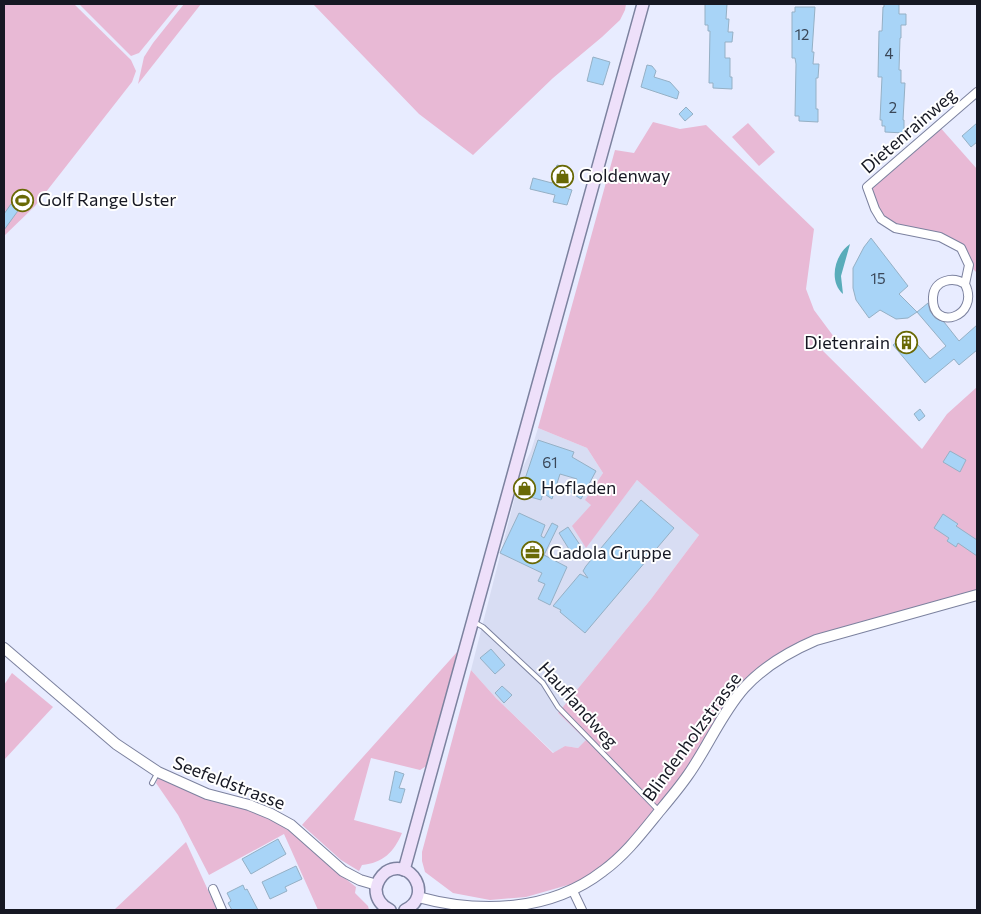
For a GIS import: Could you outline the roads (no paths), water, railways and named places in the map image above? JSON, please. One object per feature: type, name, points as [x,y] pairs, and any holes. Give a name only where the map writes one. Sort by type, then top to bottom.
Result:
[{"type":"main road","points":[[404,870],[643,4]]},
{"type":"main road","points":[[390,910],[378,898],[377,885],[384,874],[390,870],[397,869],[404,870],[415,877],[419,890],[418,897],[410,908],[405,910]]},
{"type":"street","name":"Dietenrainweg","points":[[965,284],[960,281],[947,280],[936,287],[932,299],[937,311],[948,318],[954,318],[966,313],[972,302],[972,295],[965,284],[969,265],[961,248],[940,237],[895,228],[881,219],[875,209],[867,186],[977,92]]},
{"type":"street","name":"Blindenholzstrasse","points":[[418,897],[453,905],[488,908],[528,904],[572,889],[602,872],[629,848],[689,774],[743,689],[774,661],[816,640],[977,595]]},
{"type":"street","name":"Seefeldstrasse","points":[[4,648],[116,744],[158,772],[207,794],[249,805],[271,814],[292,825],[344,871],[360,880],[377,885]]},
{"type":"street","points":[[213,889],[222,910]]},
{"type":"street","points":[[572,889],[580,909]]},
{"type":"lane","name":"Hauflandweg","points":[[472,621],[483,627],[543,683],[558,707],[659,812]]},
{"type":"lane","points":[[152,783],[158,772]]},
{"type":"water","points":[[850,244],[841,276],[843,294],[838,289],[835,268],[840,254]]},
{"type":"place","name":"Goldenway","points":[[563,176]]},
{"type":"place","name":"Golf Range Uster","points":[[22,200]]},
{"type":"place","name":"Dietenrain","points":[[906,343]]},
{"type":"place","name":"Hofladen","points":[[525,488]]},
{"type":"place","name":"Gadola Gruppe","points":[[533,553]]}]
